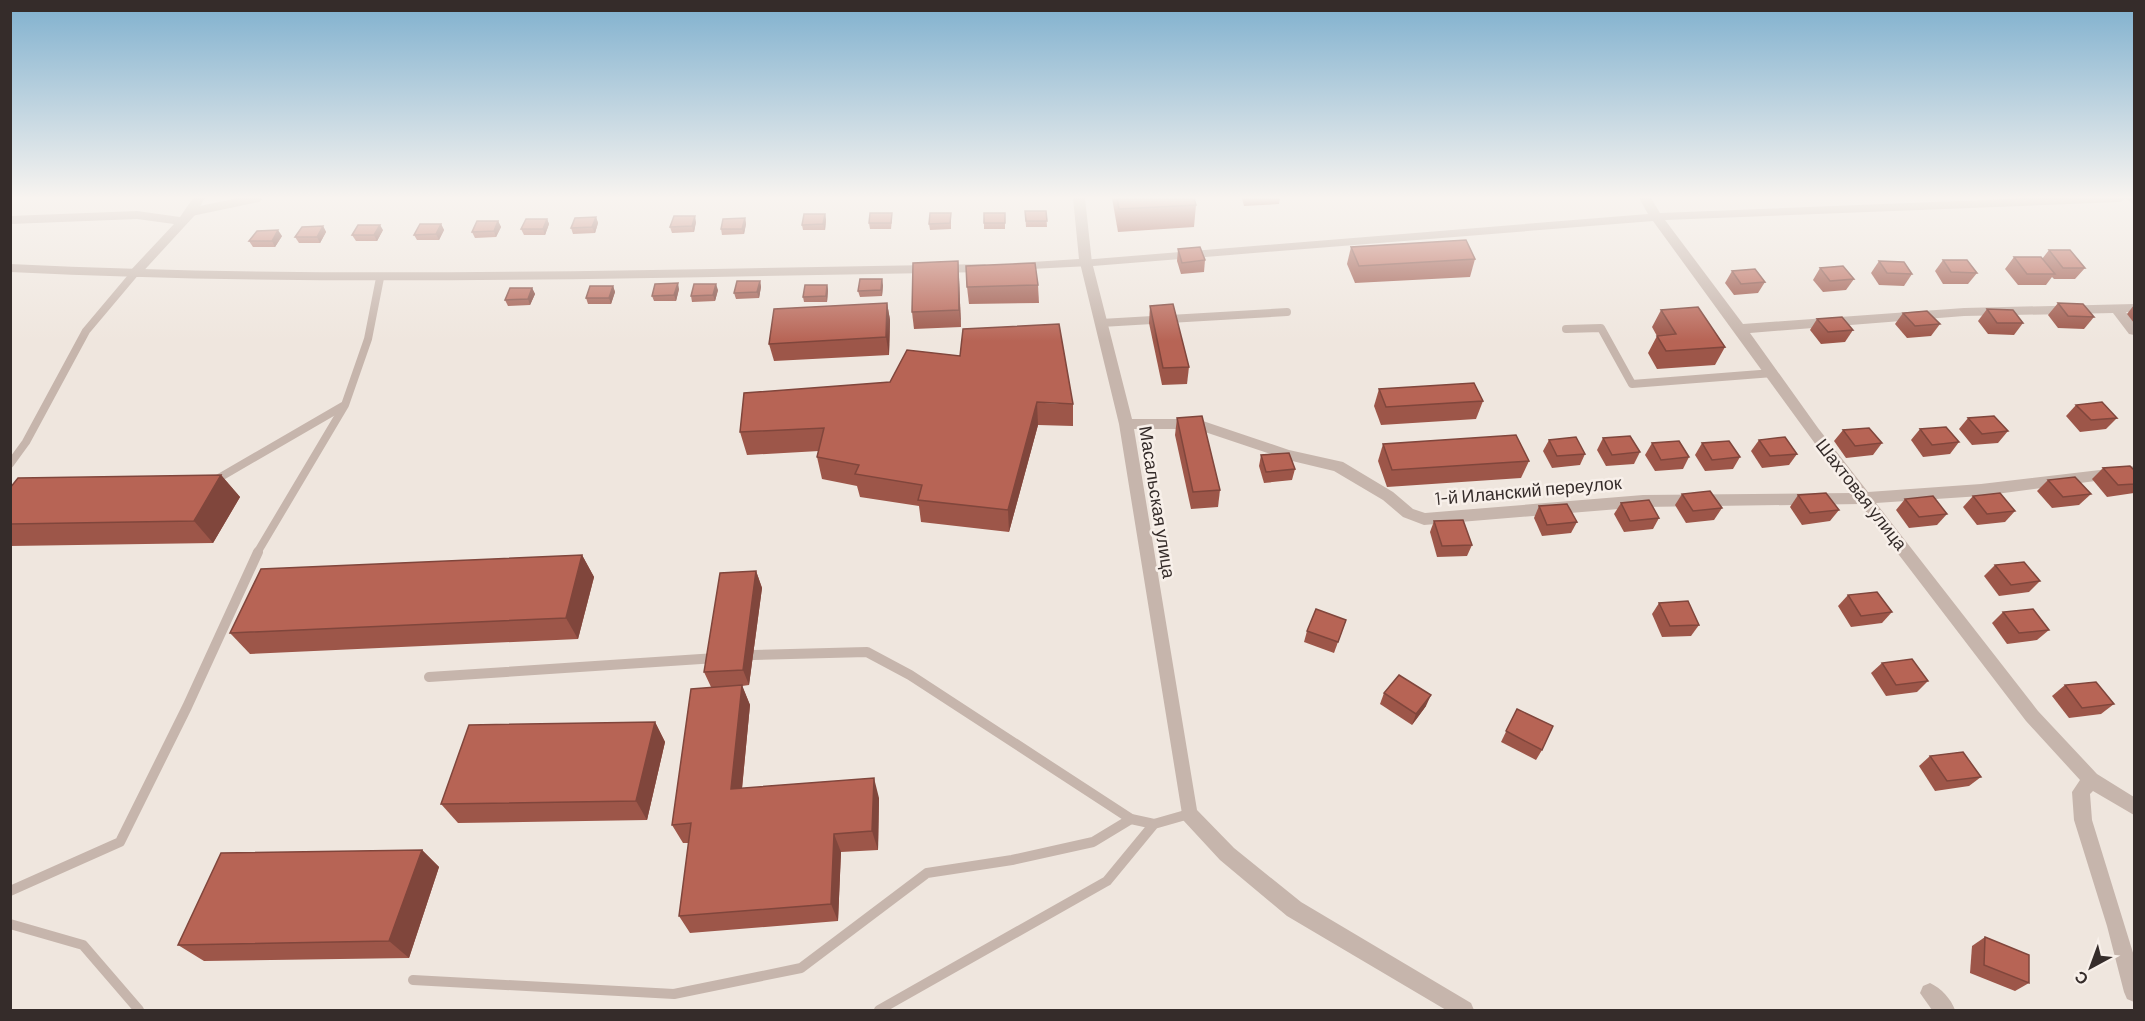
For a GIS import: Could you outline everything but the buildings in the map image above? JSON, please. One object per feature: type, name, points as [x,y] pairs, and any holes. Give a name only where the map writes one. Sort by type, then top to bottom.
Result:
[{"type":"street","points":[[134,274],[160,246]]},
{"type":"street","name":"Масальская улица","points":[[1084,246],[1086,263],[1126,424],[1189,814]]},
{"type":"street","points":[[10,268],[134,274],[380,278],[999,267],[1086,263],[1301,246]]},
{"type":"street","name":"Шахтовая улица","points":[[1677,246],[1773,373],[1813,432],[2032,716],[2091,780],[2130,801]]},
{"type":"street","points":[[2116,308],[2134,332]]},
{"type":"street","points":[[1739,329],[1964,312],[2134,308]]},
{"type":"street","name":"1-й Иланский переулок","points":[[1126,424],[1197,424],[1288,455],[1338,466],[1379,490],[1408,513],[1424,519],[1643,501],[1866,498],[1981,490],[2134,471]]},
{"type":"street","points":[[2091,780],[2081,792],[2083,819],[2117,926],[2134,992]]},
{"type":"street","points":[[1189,814],[1227,854],[1294,909],[1464,1011]]},
{"type":"street","points":[[1930,993],[1945,1011]]},
{"type":"lane","points":[[10,464],[26,442],[86,331],[134,274]]},
{"type":"lane","points":[[10,891],[120,842],[187,707],[255,556],[345,405],[368,339],[380,278]]},
{"type":"lane","points":[[1101,323],[1287,312]]},
{"type":"lane","points":[[1566,329],[1601,328],[1632,384],[1773,373]]},
{"type":"lane","points":[[198,488],[345,405]]},
{"type":"lane","points":[[753,655],[867,652],[910,675],[1131,819],[1154,824],[1189,814]]},
{"type":"lane","points":[[429,677],[716,658]]},
{"type":"lane","points":[[413,980],[674,994],[801,968],[927,873],[1012,860],[1093,842],[1131,819]]},
{"type":"lane","points":[[879,1011],[1107,881],[1154,824]]},
{"type":"lane","points":[[10,924],[83,945],[138,1011]]}]
